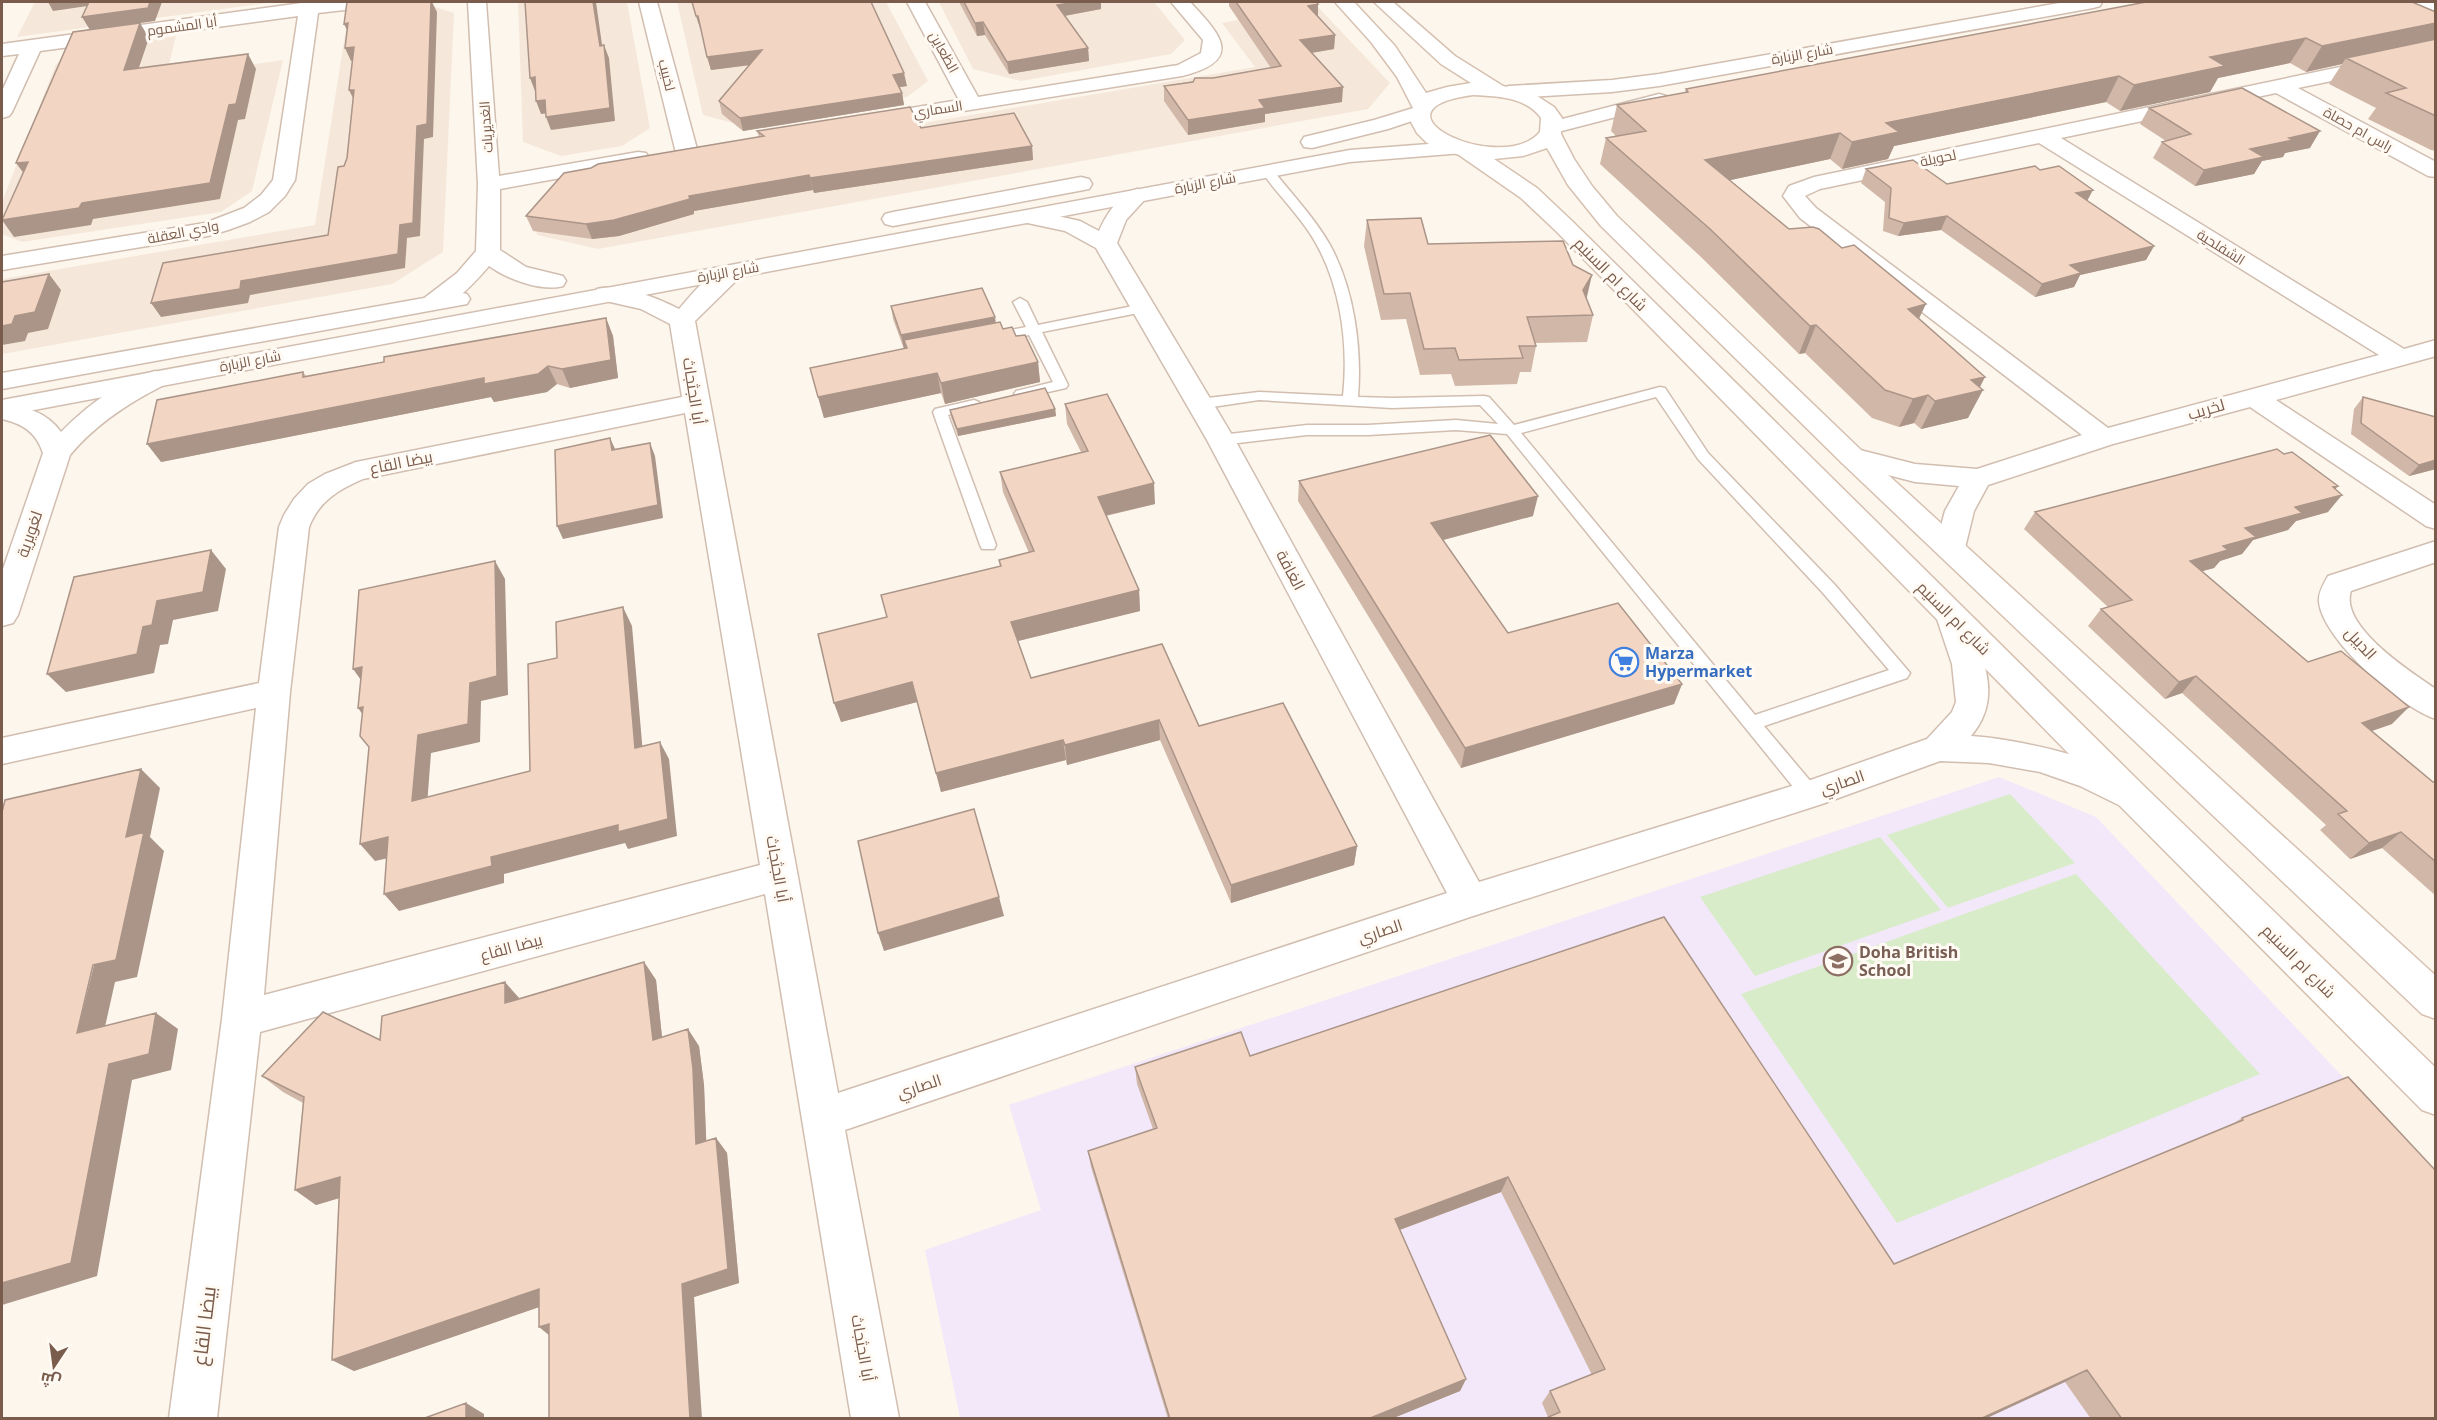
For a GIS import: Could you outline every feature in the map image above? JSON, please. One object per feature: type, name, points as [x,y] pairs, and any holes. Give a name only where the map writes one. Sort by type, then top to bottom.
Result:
[{"type":"street","name":"أبا المشموم","points":[[2,50],[362,2]]},
{"type":"street","name":"الغديريات","points":[[477,2],[489,184],[488,252]]},
{"type":"street","name":"لخبيب","points":[[648,2],[686,150]]},
{"type":"street","name":"الظعاين","points":[[916,2],[971,103]]},
{"type":"street","name":"السماري","points":[[848,123],[1182,70],[1199,64],[1210,58],[1214,49],[1213,40],[1180,2]]},
{"type":"street","points":[[1344,2],[1383,41],[1403,69],[1421,110]]},
{"type":"street","points":[[1383,2],[1448,60],[1502,91],[1528,98],[1543,107],[1552,117],[1552,131],[1562,162],[1581,190],[1609,221],[1852,457],[2436,1002]]},
{"type":"street","name":"شارع الزبارة","points":[[866,224],[1336,138],[1421,110],[1434,98],[1451,92],[1612,86],[1659,80],[2093,2]]},
{"type":"street","points":[[2415,2],[2436,11]]},
{"type":"street","name":"وادي العقلة","points":[[2,262],[208,229],[235,221],[260,209],[275,196],[284,180],[309,9]]},
{"type":"street","name":"شارع الزبارة","points":[[2,409],[1350,156],[1460,149],[1508,153],[1541,143],[1552,131],[1678,95],[2113,10]]},
{"type":"street","points":[[2,112],[32,46]]},
{"type":"street","name":"لحويلة","points":[[2103,438],[1808,213],[1794,196],[1797,191],[1814,184],[2436,53]]},
{"type":"street","name":"راس ام حصاة","points":[[2281,87],[2436,171]]},
{"type":"street","name":"شارع ام السنيم","points":[[1421,110],[1419,120],[1430,135],[1460,149],[1529,193],[1558,220],[2135,799],[2436,1096]]},
{"type":"street","name":"الشفلحية","points":[[2043,136],[2399,357]]},
{"type":"street","points":[[489,184],[709,146]]},
{"type":"street","points":[[1031,217],[1072,226],[1105,243],[1116,218],[1137,196]]},
{"type":"street","name":"الغافة","points":[[1105,243],[1221,440],[1470,901]]},
{"type":"street","points":[[432,304],[466,278],[488,252],[498,262],[513,271],[565,279],[509,289]]},
{"type":"street","points":[[606,294],[649,303],[682,320],[706,294],[734,271]]},
{"type":"street","name":"شارع الزبارة","points":[[2,381],[476,295]]},
{"type":"street","name":"أبا الجثجاث","points":[[682,320],[875,1419]]},
{"type":"street","name":"لخريب","points":[[1852,457],[1915,473],[1978,478],[2103,438],[2436,348]]},
{"type":"street","name":"لغويرية","points":[[2,615],[57,453],[75,431],[100,410],[155,379]]},
{"type":"street","points":[[2252,396],[2436,519]]},
{"type":"street","name":"بيضا القاع","points":[[193,1419],[242,1019],[274,692],[294,527],[301,508],[315,492],[333,480],[356,471],[695,403]]},
{"type":"street","points":[[2,409],[39,423],[52,436],[57,453]]},
{"type":"street","points":[[1950,548],[1953,524],[1978,478]]},
{"type":"street","name":"الديبل","points":[[2436,551],[2339,584],[2333,599],[2337,614],[2346,630],[2365,651],[2436,707]]},
{"type":"street","name":"الصاري","points":[[1939,748],[1970,712],[1972,692],[1970,674],[1952,616]]},
{"type":"street","points":[[2,751],[274,692]]},
{"type":"street","name":"الصاري","points":[[822,1118],[1470,901],[1810,794],[1939,748],[1989,750],[2040,759],[2092,776],[2135,799]]},
{"type":"street","name":"بيضا القاع","points":[[242,1019],[780,875]]},
{"type":"lane","points":[[1267,171],[1318,237],[1329,256],[1340,289],[1353,363],[1350,400]]},
{"type":"lane","points":[[1006,398],[1061,385],[1020,302]]},
{"type":"lane","points":[[975,341],[1143,309]]},
{"type":"lane","points":[[1221,440],[1307,430],[1368,430],[1456,425],[1511,430],[1660,391],[1703,456],[1829,589],[1901,673],[1752,723]]},
{"type":"lane","points":[[1199,404],[1259,396],[1392,403],[1484,400],[1810,794]]},
{"type":"lane","points":[[984,402],[940,412],[988,545]]},
{"type":"shaded area","points":[[35,2],[274,2],[17,37]]},
{"type":"shaded area","points":[[518,2],[627,2],[650,128],[622,146],[561,156],[523,142]]},
{"type":"shaded area","points":[[677,2],[886,2],[928,81],[907,97],[744,126],[703,115]]},
{"type":"shaded area","points":[[939,2],[1154,2],[1185,40],[1171,54],[1021,81],[973,69]]},
{"type":"shaded area","points":[[423,3],[454,13],[443,252],[392,284],[2,354],[2,279],[315,225],[347,22]]},
{"type":"shaded area","points":[[1317,6],[1390,83],[1368,109],[598,249],[537,235],[535,210],[569,183],[1255,67],[1222,23]]},
{"type":"shaded area","points":[[176,36],[166,77],[283,60],[252,191],[221,212],[22,242],[2,234],[2,202],[56,64],[88,48]]},
{"type":"shaded area","name":"Doha British School","points":[[1999,777],[2096,817],[2435,1174],[2435,1418],[960,1418],[925,1250],[1041,1210],[1009,1105]]},
{"type":"green space","points":[[2010,794],[2075,863],[1948,908],[1887,835]]},
{"type":"green space","points":[[1880,837],[1941,910],[1755,976],[1700,897]]},
{"type":"green space","points":[[2076,874],[2260,1074],[1897,1223],[1741,994]]},
{"type":"building","points":[[89,2],[150,2],[148,8],[82,17]]},
{"type":"building","points":[[347,2],[431,2],[427,124],[417,126],[413,223],[400,225],[398,254],[241,281],[240,289],[151,303],[163,263],[328,235],[338,167],[344,166],[347,158],[354,90],[349,90],[354,47],[345,48],[348,23],[344,24]]},
{"type":"building","points":[[525,2],[593,2],[600,46],[604,45],[610,108],[546,117],[545,100],[536,101],[535,77],[530,78]]},
{"type":"building","points":[[692,2],[871,2],[904,73],[893,75],[902,93],[740,118],[719,101],[762,50],[707,57],[698,16],[696,16]]},
{"type":"building","points":[[964,2],[1076,2],[1057,5],[1088,48],[1007,62],[983,22],[975,23]]},
{"type":"building","points":[[1236,2],[1316,2],[1318,4],[1308,6],[1335,35],[1300,40],[1343,87],[1259,100],[1265,108],[1188,120],[1164,86],[1193,82],[1195,78],[1213,78],[1281,66]]},
{"type":"building","points":[[2146,2],[2412,2],[2436,12],[2436,23],[2322,46],[2306,38],[2210,57],[2225,66],[2134,85],[2119,76],[1886,123],[1899,132],[1852,142],[1840,133],[1705,160],[1789,229],[1813,227],[1819,229],[1842,248],[1854,245],[1926,304],[1908,309],[1985,377],[1971,380],[1983,390],[1935,401],[1928,395],[1913,399],[1885,390],[1816,325],[1810,326],[1710,229],[1606,138],[1646,131],[1617,105],[1688,92],[1686,89]]},
{"type":"building","points":[[140,23],[124,70],[248,54],[236,104],[229,105],[210,183],[82,203],[79,208],[2,220],[28,162],[16,163],[73,32]]},
{"type":"building","points":[[2436,39],[2436,116],[2386,93],[2406,88],[2346,58]]},
{"type":"building","points":[[2242,88],[2320,131],[2289,138],[2293,140],[2250,149],[2264,157],[2204,170],[2162,142],[2191,134],[2149,108]]},
{"type":"building","points":[[910,107],[921,128],[1014,113],[1032,146],[810,178],[809,175],[689,196],[690,199],[614,220],[586,224],[526,216],[564,173],[591,168],[598,164],[764,136],[757,131]]},
{"type":"building","points":[[1913,160],[1947,184],[2035,166],[2040,170],[2059,166],[2093,190],[2076,193],[2154,246],[2070,265],[2081,273],[2042,284],[1947,216],[1904,223],[1889,218],[1891,188],[1866,169]]},
{"type":"building","points":[[1421,218],[1428,244],[1563,241],[1573,265],[1592,275],[1583,290],[1593,315],[1527,317],[1536,346],[1519,346],[1523,358],[1459,360],[1455,348],[1424,349],[1410,293],[1384,294],[1367,220]]},
{"type":"building","points":[[49,274],[35,312],[15,316],[12,324],[2,326],[2,282]]},
{"type":"building","points":[[982,288],[995,317],[901,335],[891,306]]},
{"type":"building","points":[[606,318],[611,360],[562,369],[548,366],[538,374],[484,384],[484,378],[147,444],[157,400],[303,372],[303,377],[384,362],[384,357]]},
{"type":"building","points":[[1000,322],[1003,329],[1012,327],[1016,336],[1025,335],[1038,362],[941,383],[937,373],[818,397],[810,368],[907,348],[904,340]]},
{"type":"building","points":[[1045,388],[1055,409],[957,429],[950,410]]},
{"type":"building","points":[[1107,394],[1154,483],[1098,497],[1139,590],[1011,622],[1031,678],[1162,644],[1199,726],[1283,703],[1357,846],[1231,885],[1159,720],[1065,745],[1063,740],[936,773],[912,682],[834,703],[818,634],[887,617],[881,595],[1001,566],[999,560],[1034,551],[1000,472],[1088,451],[1065,404]]},
{"type":"building","points":[[2363,397],[2436,417],[2436,460],[2419,465],[2361,423]]},
{"type":"building","points":[[1490,435],[1538,496],[1431,523],[1508,633],[1618,603],[1682,684],[1465,748],[1299,481]]},
{"type":"building","points":[[610,438],[612,450],[650,443],[658,505],[557,526],[555,450]]},
{"type":"building","points":[[2277,449],[2284,454],[2292,452],[2338,486],[2333,487],[2342,495],[2295,507],[2302,513],[2245,528],[2256,537],[2223,546],[2228,550],[2190,561],[2308,662],[2341,651],[2409,707],[2362,723],[2433,782],[2436,782],[2436,862],[2401,832],[2369,843],[2338,814],[2347,811],[2196,676],[2179,682],[2101,609],[2132,600],[2035,512]]},
{"type":"building","points":[[211,550],[203,592],[157,601],[152,625],[143,627],[137,654],[47,674],[74,577]]},
{"type":"building","points":[[495,561],[497,676],[470,683],[468,724],[418,735],[412,801],[530,771],[528,664],[557,658],[556,622],[623,607],[635,748],[660,742],[668,819],[618,832],[618,825],[491,857],[492,866],[384,894],[388,837],[360,844],[369,747],[360,736],[363,707],[358,708],[362,667],[353,669],[359,590]]},
{"type":"building","points":[[141,769],[126,837],[144,832],[116,960],[93,965],[77,1033],[156,1013],[149,1054],[109,1064],[71,1263],[2,1283],[2,812],[5,800]]},
{"type":"building","points":[[974,809],[999,897],[878,933],[858,841]]},
{"type":"building","points":[[1664,917],[1894,1264],[2243,1120],[2242,1118],[2348,1077],[2436,1171],[2436,1419],[2122,1419],[2087,1370],[1980,1419],[1544,1419],[1560,1412],[1550,1391],[1605,1369],[1508,1177],[1395,1219],[1466,1379],[1368,1419],[1170,1419],[1088,1151],[1157,1128],[1135,1067],[1241,1032],[1250,1056]]},
{"type":"building","points":[[644,962],[653,1040],[688,1029],[693,1069],[696,1144],[716,1138],[728,1269],[682,1284],[690,1419],[549,1419],[549,1324],[539,1327],[539,1289],[332,1360],[340,1177],[295,1190],[304,1097],[262,1076],[323,1012],[380,1040],[382,1016],[505,982],[505,1003]]},
{"type":"building","points":[[466,1403],[466,1419],[422,1419]]},
{"type":"place","name":"Marza Hypermarket","points":[[1624,662]]},
{"type":"place","name":"Doha British School","points":[[1838,961]]}]
